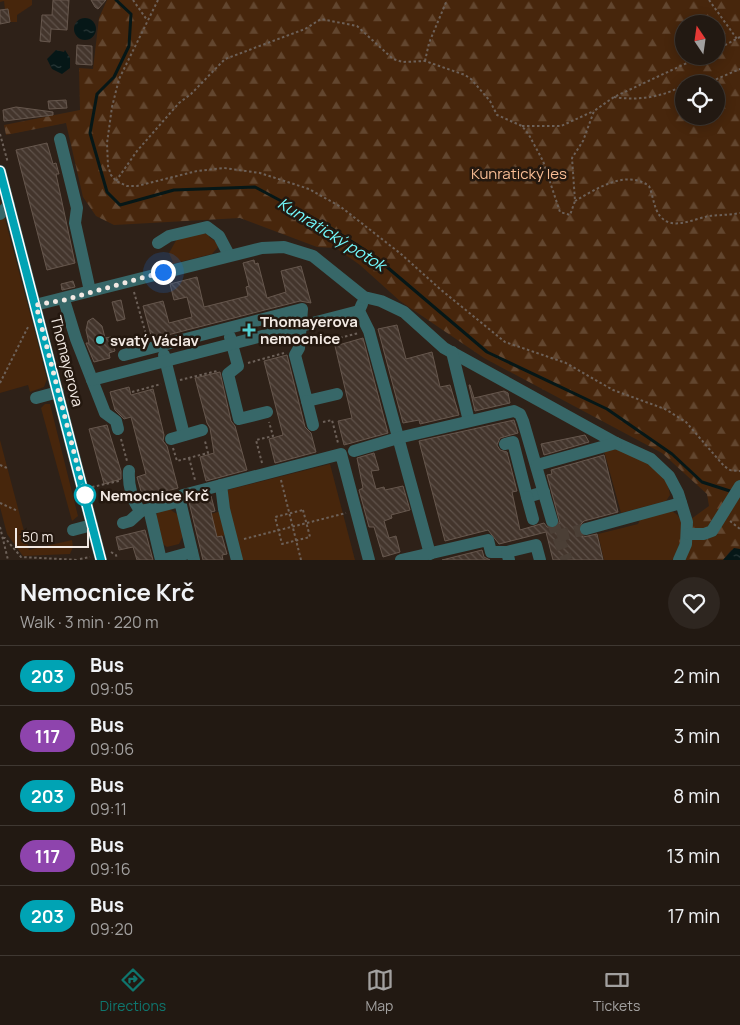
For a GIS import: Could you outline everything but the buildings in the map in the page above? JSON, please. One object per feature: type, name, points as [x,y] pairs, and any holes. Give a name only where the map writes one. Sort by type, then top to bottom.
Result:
[{"type":"street","points":[[60,139],[77,208],[75,223],[90,290]]},
{"type":"street","name":"Thomayerova","points":[[0,171],[4,209],[37,310],[101,556]]},
{"type":"street","points":[[158,243],[169,236],[207,227],[220,236],[229,255]]},
{"type":"street","points":[[37,310],[90,290],[262,248],[284,247],[313,256],[364,297],[381,301],[404,312],[452,352],[616,443],[651,459],[669,476],[687,522],[688,534],[679,560]]},
{"type":"street","points":[[364,297],[359,311],[369,331],[430,554]]},
{"type":"street","points":[[64,300],[105,413],[116,421],[118,429]]},
{"type":"street","points":[[124,355],[302,309],[299,348],[295,355],[313,425]]},
{"type":"street","points":[[92,380],[359,311]]},
{"type":"street","points":[[228,327],[238,366],[228,374],[238,419],[267,412]]},
{"type":"street","points":[[163,345],[165,361],[184,435]]},
{"type":"street","points":[[452,352],[469,421]]},
{"type":"street","points":[[36,398],[58,392]]},
{"type":"street","points":[[307,401],[337,394]]},
{"type":"street","points":[[354,450],[507,412],[520,414],[537,465],[552,521]]},
{"type":"street","points":[[171,439],[202,430]]},
{"type":"street","points":[[505,444],[513,442],[533,519]]},
{"type":"street","points":[[537,465],[616,443]]},
{"type":"street","points":[[129,475],[135,505],[145,510],[162,560],[193,556],[180,501],[183,495],[341,454],[369,560]]},
{"type":"street","points":[[221,485],[237,560]]},
{"type":"street","points":[[688,534],[704,534],[712,531],[738,490]]},
{"type":"street","points":[[527,497],[544,492]]},
{"type":"street","points":[[123,523],[130,521],[145,510],[180,501]]},
{"type":"street","points":[[586,529],[681,503]]},
{"type":"street","points":[[73,530],[92,525]]},
{"type":"street","points":[[401,560],[488,540],[491,552],[508,556],[536,545],[540,560]]},
{"type":"path","points":[[133,0],[147,20]]},
{"type":"path","points":[[158,0],[119,79],[112,106],[107,143],[108,166],[116,181],[127,186],[137,186],[197,171],[224,168],[260,173],[308,189],[340,207],[371,231],[505,342],[566,363],[613,390],[664,409],[686,422],[724,466],[730,470],[740,471]]},
{"type":"path","points":[[425,61],[429,44],[447,0]]},
{"type":"path","points":[[710,0],[737,39]]},
{"type":"path","points":[[116,181],[137,151],[179,103],[191,94],[225,59],[305,29],[314,21],[326,20],[357,26],[393,59],[404,62],[425,61],[465,75],[482,90],[497,115],[522,126],[561,126],[594,111],[614,97],[683,65]]},
{"type":"path","points":[[725,45],[740,37]]},
{"type":"path","points":[[725,75],[740,69]]},
{"type":"path","points":[[614,97],[631,100],[675,90]]},
{"type":"path","points":[[522,126],[543,161],[560,212],[570,215],[575,201],[572,158],[583,141],[594,111]]},
{"type":"path","points":[[575,201],[603,185],[635,180],[649,186],[659,215],[667,222],[681,223],[710,216],[723,217],[740,213]]},
{"type":"path","points":[[130,280],[150,348]]},
{"type":"path","points":[[0,383],[37,310]]},
{"type":"path","points":[[238,366],[299,348],[369,331]]},
{"type":"path","points":[[132,392],[221,370]]},
{"type":"path","points":[[264,470],[256,440],[273,436],[267,412]]},
{"type":"path","points":[[332,420],[340,450]]},
{"type":"path","points":[[92,488],[129,475],[118,429]]},
{"type":"path","points":[[177,461],[208,453]]},
{"type":"path","points":[[189,458],[197,488]]},
{"type":"path","points":[[0,465],[7,468]]},
{"type":"path","points":[[278,470],[301,560]]},
{"type":"path","points":[[0,503],[18,511]]},
{"type":"path","points":[[303,510],[310,537],[282,544],[275,517],[289,513],[303,510]]},
{"type":"path","points":[[232,542],[357,511]]},
{"type":"path","points":[[0,527],[8,560]]},
{"type":"path","points":[[2,538],[5,538],[21,559],[79,560],[116,555],[117,559]]},
{"type":"green space","points":[[0,0],[32,0],[32,5],[17,15],[17,22],[10,22],[8,9],[5,10],[4,1],[0,2]]},
{"type":"green space","name":"Kunratický les","points":[[107,0],[740,0],[740,549],[731,550],[723,560],[684,560],[676,530],[709,506],[707,494],[662,453],[484,358],[400,301],[360,265],[336,248],[317,247],[240,218],[114,225],[96,216],[83,197],[66,123],[6,135],[4,125],[80,110],[79,68],[93,69],[99,18]]},
{"type":"green space","points":[[0,200],[42,359],[50,358],[42,361],[47,379],[44,387],[30,392],[28,385],[0,393]]},
{"type":"green space","points":[[209,233],[209,237],[215,241],[218,247],[212,254],[164,266],[173,262],[169,253],[178,237]]},
{"type":"green space","points":[[45,404],[50,404],[78,516],[72,521],[41,408]]},
{"type":"green space","points":[[0,440],[29,550],[72,540],[73,547],[70,554],[23,556],[7,534],[0,507]]},
{"type":"green space","points":[[618,449],[643,461],[658,471],[668,486],[670,495],[666,501],[621,513],[604,451]]},
{"type":"green space","points":[[330,464],[355,560],[241,560],[223,491]]},
{"type":"green space","points":[[169,509],[177,514],[183,536],[179,544],[167,547],[160,542],[154,519],[158,512]]},
{"type":"green space","points":[[221,511],[227,535],[217,537],[211,514]]},
{"type":"green space","points":[[671,511],[677,515],[682,526],[682,533],[673,560],[604,560],[598,534],[638,524],[641,518]]},
{"type":"water","points":[[85,18],[95,25],[96,29],[89,39],[85,40],[75,33],[74,29],[81,19]]},
{"type":"water","points":[[56,50],[64,52],[65,50],[70,58],[70,68],[62,74],[52,69],[47,59]]},
{"type":"water","points":[[734,548],[740,549],[740,560],[723,560]]},
{"type":"waterway","name":"Kunratický potok","points":[[116,0],[131,14],[129,46],[114,77],[97,94],[90,133],[107,192],[120,205],[174,190],[255,187],[326,225],[374,256],[487,352],[607,409],[672,454],[702,482],[733,492]]},
{"type":"tunnel","points":[[552,521],[567,560]]},
{"type":"tunnel","points":[[557,536],[586,529]]},
{"type":"bus line","name":"203","points":[[0,171],[101,560]]},
{"type":"place","name":"Thomayerova nemocnice","points":[[249,330]]},
{"type":"place","name":"svatý Václav","points":[[100,340]]},
{"type":"place","name":"Nemocnice Krč","points":[[85,495]]},
{"type":"route","points":[[85,495],[36,305],[64,300],[90,290],[163,272]]}]
